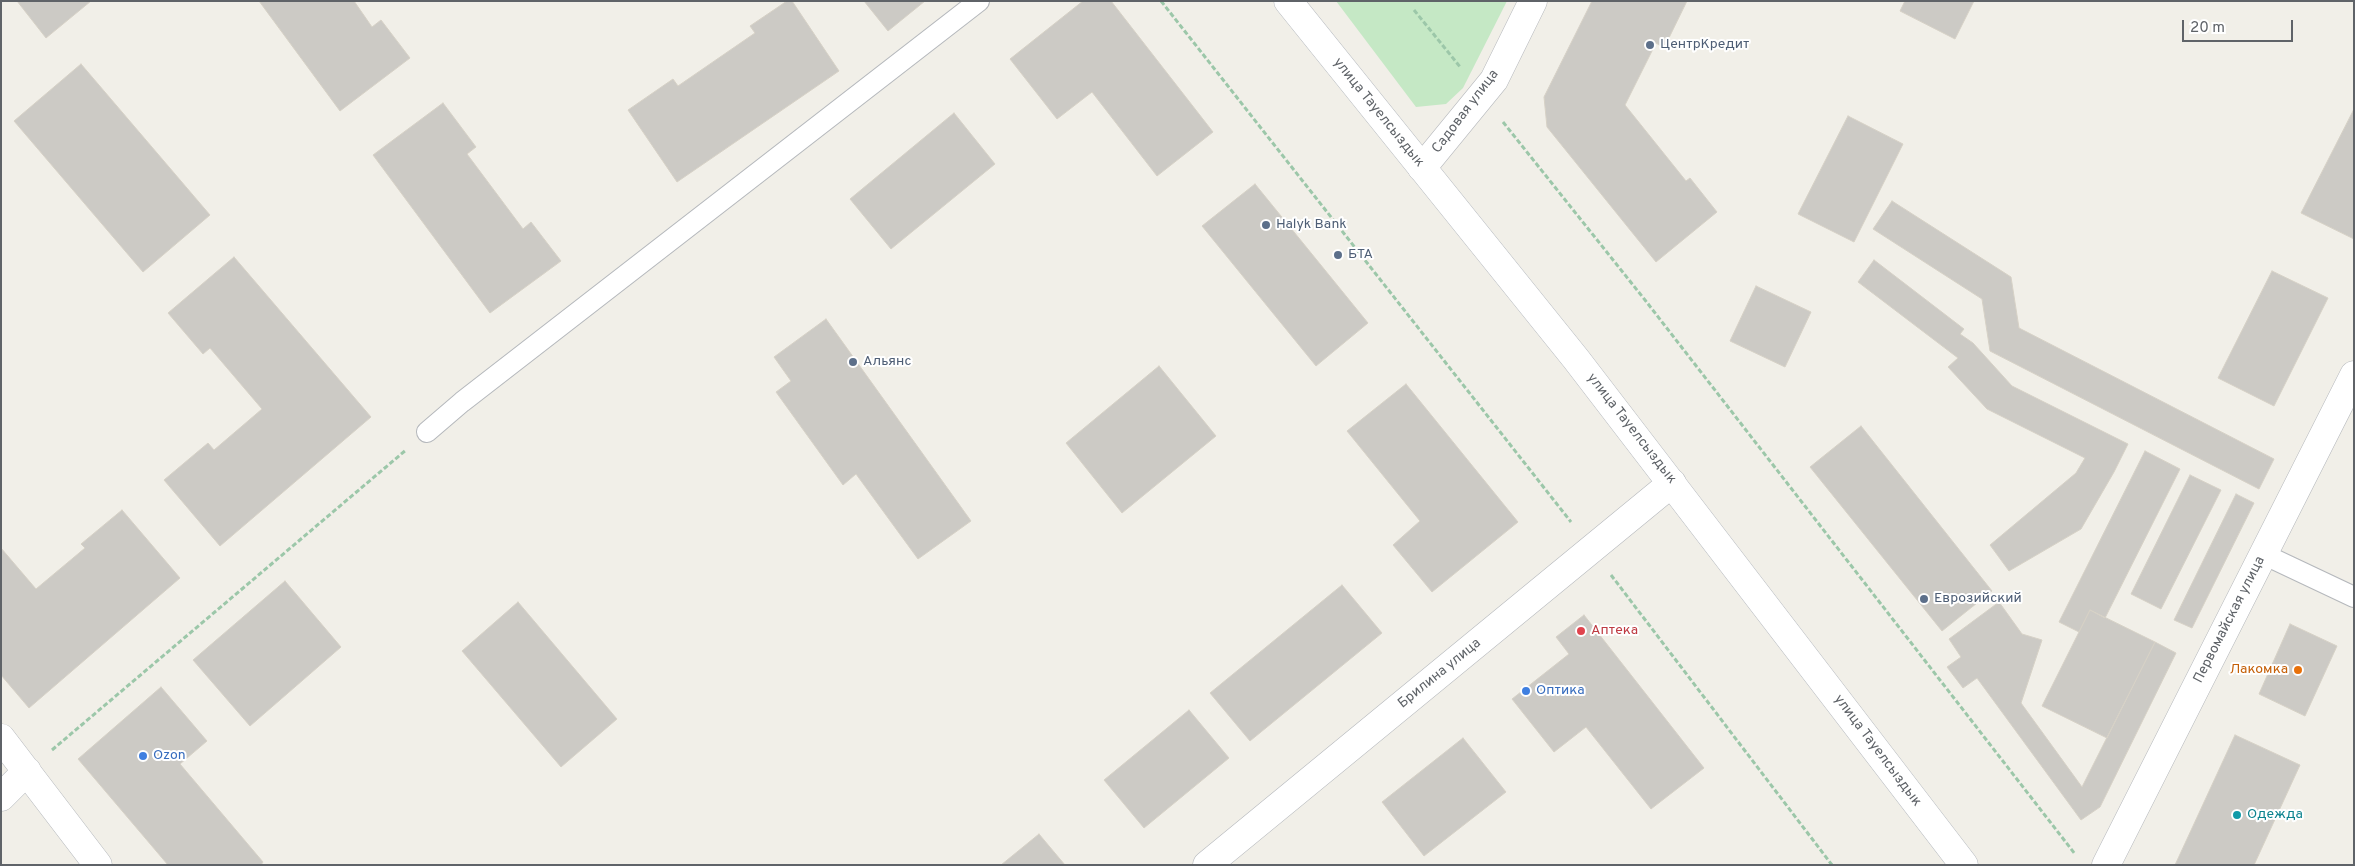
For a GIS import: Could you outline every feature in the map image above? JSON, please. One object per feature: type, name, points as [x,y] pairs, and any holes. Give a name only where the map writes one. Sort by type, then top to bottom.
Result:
[{"type":"street","name":"улица Тауелсыздык","points":[[1288,1],[1672,483],[1964,865]]},
{"type":"street","name":"Садовая улица","points":[[1422,168],[1494,80],[1533,1]]},
{"type":"street","name":"Первомайская улица","points":[[2106,865],[2354,375]]},
{"type":"street","name":"Брилина улица","points":[[1207,865],[1672,483]]},
{"type":"street","points":[[1,738],[98,865]]},
{"type":"street","points":[[1,797],[27,771]]},
{"type":"lane","points":[[427,432],[462,402],[979,1]]},
{"type":"lane","points":[[2263,554],[2354,597]]},
{"type":"path","points":[[1161,1],[1592,549],[1832,865]]},
{"type":"path","points":[[1414,10],[1645,300],[2013,777],[2078,857]]},
{"type":"path","points":[[27,771],[427,432]]},
{"type":"green space","points":[[1336,1],[1507,1],[1463,88],[1446,104],[1416,107]]},
{"type":"building","points":[[17,1],[91,1],[46,38]]},
{"type":"building","points":[[259,1],[354,1],[372,27],[381,20],[410,58],[340,111]]},
{"type":"building","points":[[787,1],[792,1],[839,71],[677,182],[628,110],[673,79],[678,86],[755,33],[750,26]]},
{"type":"building","points":[[864,1],[925,1],[888,31]]},
{"type":"building","points":[[1083,1],[1111,1],[1213,132],[1157,176],[1092,92],[1057,119],[1010,59]]},
{"type":"building","points":[[1592,1],[1687,1],[1664,48],[1656,43],[1625,105],[1686,181],[1690,178],[1717,212],[1656,262],[1547,127],[1544,97]]},
{"type":"building","points":[[1905,1],[1974,1],[1955,39],[1900,11]]},
{"type":"building","points":[[81,64],[210,215],[143,272],[14,121]]},
{"type":"building","points":[[443,103],[476,147],[467,154],[523,229],[531,222],[561,261],[490,313],[373,155]]},
{"type":"building","points":[[2354,112],[2354,239],[2301,213]]},
{"type":"building","points":[[954,113],[995,164],[891,249],[850,199]]},
{"type":"building","points":[[1848,116],[1903,144],[1854,242],[1798,214]]},
{"type":"building","points":[[1255,184],[1368,323],[1316,366],[1202,226]]},
{"type":"building","points":[[1892,201],[2011,277],[2019,328],[2274,459],[2259,489],[1990,351],[1982,299],[1873,229]]},
{"type":"building","points":[[234,257],[371,417],[220,546],[164,480],[208,443],[214,450],[262,409],[210,348],[203,354],[168,313]]},
{"type":"building","points":[[1874,260],[1964,329],[1960,334],[1973,343],[2012,386],[2128,444],[2081,529],[2009,571],[1990,545],[2076,473],[2085,458],[1987,409],[1948,367],[1958,358],[1858,282]]},
{"type":"building","points":[[2272,271],[2328,298],[2274,406],[2218,378]]},
{"type":"building","points":[[1756,286],[1811,312],[1785,367],[1730,341]]},
{"type":"building","points":[[826,319],[971,521],[918,559],[856,474],[843,485],[776,392],[791,381],[774,357]]},
{"type":"building","points":[[1159,366],[1216,436],[1122,513],[1066,443]]},
{"type":"building","points":[[1406,384],[1518,522],[1432,592],[1393,545],[1420,521],[1347,431]]},
{"type":"building","points":[[1861,426],[1992,591],[1942,631],[1810,467]]},
{"type":"building","points":[[2145,451],[2180,469],[2105,618],[2090,610],[2079,632],[2059,622]]},
{"type":"building","points":[[2190,475],[2221,490],[2161,609],[2131,594]]},
{"type":"building","points":[[2236,494],[2254,503],[2192,628],[2174,620]]},
{"type":"building","points":[[122,510],[180,578],[29,708],[1,675],[1,548],[36,589],[85,548],[81,544]]},
{"type":"building","points":[[285,581],[341,647],[250,726],[193,660]]},
{"type":"building","points":[[1342,585],[1382,633],[1250,741],[1210,693]]},
{"type":"building","points":[[518,602],[617,719],[561,767],[462,651]]},
{"type":"building","points":[[1999,602],[2022,634],[2042,640],[2021,703],[2082,787],[2155,642],[2176,653],[2100,807],[2081,820],[1977,678],[1963,688],[1947,667],[1961,657],[1949,639]]},
{"type":"building","points":[[2090,610],[2155,642],[2107,738],[2042,706]]},
{"type":"building","points":[[1584,615],[1704,768],[1651,809],[1586,727],[1554,752],[1512,699],[1569,654],[1556,637]]},
{"type":"building","name":"Лакомка","points":[[2290,624],[2337,646],[2305,716],[2259,694]]},
{"type":"building","points":[[161,687],[207,741],[180,764],[263,862],[261,865],[168,865],[78,759]]},
{"type":"building","points":[[1189,710],[1229,758],[1144,828],[1104,780]]},
{"type":"building","name":"Одежда","points":[[2235,735],[2300,765],[2254,865],[2175,865]]},
{"type":"building","points":[[1463,738],[1506,792],[1424,856],[1382,802]]},
{"type":"building","points":[[1039,834],[1065,865],[1001,865]]},
{"type":"place","name":"ЦентрКредит","points":[[1650,45]]},
{"type":"place","name":"Halyk Bank","points":[[1266,225]]},
{"type":"place","name":"БТА","points":[[1338,255]]},
{"type":"place","name":"Альянс","points":[[853,362]]},
{"type":"place","name":"Еврозийский","points":[[1924,599]]},
{"type":"place","name":"Аптека","points":[[1581,631]]},
{"type":"place","name":"Лакомка","points":[[2298,670]]},
{"type":"place","name":"Оптика","points":[[1526,691]]},
{"type":"place","name":"Ozon","points":[[143,756]]},
{"type":"place","name":"Одежда","points":[[2237,815]]}]
